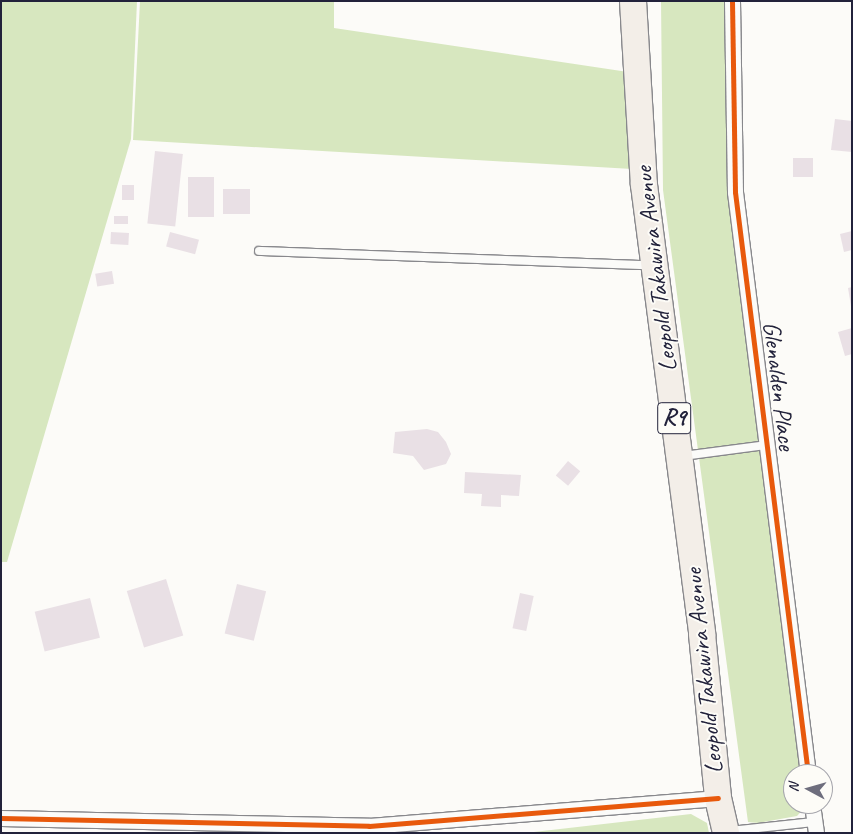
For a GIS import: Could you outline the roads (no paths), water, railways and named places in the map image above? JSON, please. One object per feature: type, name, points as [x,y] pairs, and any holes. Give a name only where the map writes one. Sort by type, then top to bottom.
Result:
[{"type":"highway","name":"Leopold Takawira Avenue","points":[[633,1],[644,186],[679,457],[718,798],[726,832]]},
{"type":"street","name":"Glenalden Place","points":[[732,1],[736,192],[807,764]]},
{"type":"street","points":[[1,818],[369,826],[718,798]]},
{"type":"street","points":[[813,814],[815,828]]},
{"type":"lane","points":[[259,252],[654,266]]},
{"type":"lane","points":[[679,457],[767,445]]},
{"type":"lane","points":[[726,832],[815,828]]}]
